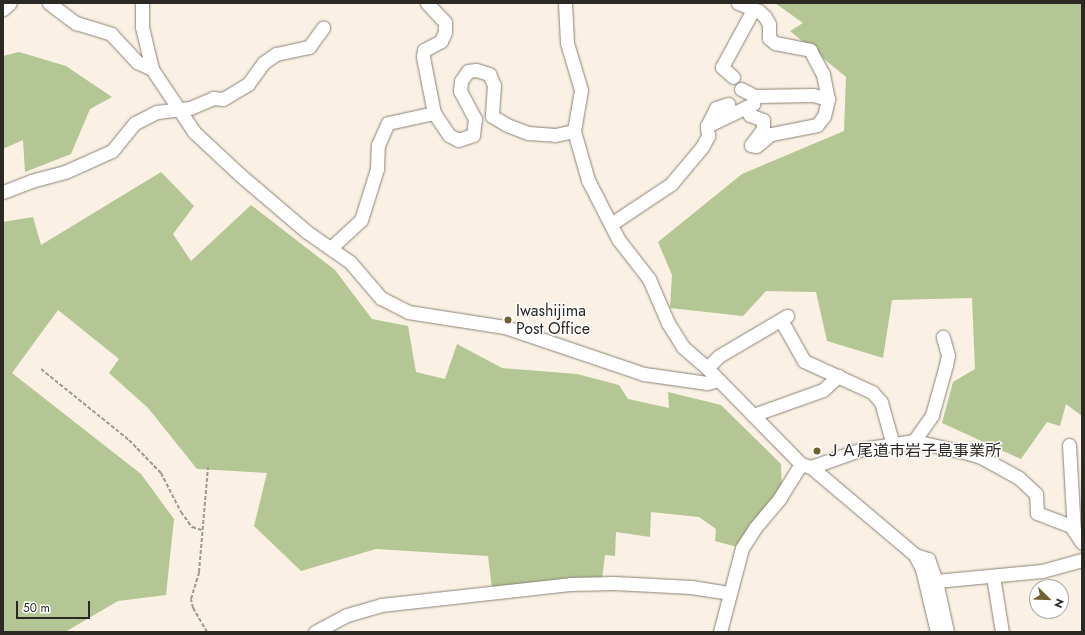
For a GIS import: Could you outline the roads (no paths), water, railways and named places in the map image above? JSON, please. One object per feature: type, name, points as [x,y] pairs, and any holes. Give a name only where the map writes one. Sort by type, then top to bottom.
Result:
[{"type":"street","points":[[3,9],[10,3]]},
{"type":"street","points":[[49,3],[76,23],[111,34],[137,62],[152,69]]},
{"type":"street","points":[[142,3],[142,27],[152,69],[194,132],[239,174],[332,250],[350,262],[381,298],[408,312],[505,328],[644,374],[707,383],[718,380]]},
{"type":"street","points":[[427,3],[445,22],[445,32],[441,41],[424,50],[423,57],[434,113],[449,135],[458,140],[474,135],[475,119],[460,91],[461,81],[468,71],[476,70],[489,74],[494,85],[492,116],[506,125],[528,133],[555,135],[574,131]]},
{"type":"street","points":[[565,3],[567,44],[581,90],[574,131],[588,180],[618,239],[649,279],[668,323],[683,347],[707,368],[753,415],[806,465],[915,555],[928,559],[936,581],[947,632]]},
{"type":"street","points":[[738,3],[765,17],[769,24],[769,38],[775,43],[810,50],[823,74],[828,99],[824,116],[817,125],[770,134],[756,146],[751,145],[763,129],[763,120],[750,115],[746,107]]},
{"type":"street","points":[[733,77],[722,67],[753,10]]},
{"type":"street","points":[[3,192],[31,181],[65,172],[112,151],[135,123],[156,112],[177,108],[190,108],[213,98],[223,99],[248,84],[263,63],[276,54],[309,47],[323,28]]},
{"type":"street","points":[[741,89],[755,96],[813,95],[828,99]]},
{"type":"street","points":[[707,126],[753,104],[755,96]]},
{"type":"street","points":[[611,224],[671,184],[683,172],[708,136],[707,126],[716,108],[728,104]]},
{"type":"street","points":[[332,250],[335,244],[361,220],[377,169],[378,144],[388,123],[434,113]]},
{"type":"street","points":[[707,368],[719,356],[784,318],[804,361],[872,392],[881,402],[894,445]]},
{"type":"street","points":[[914,441],[932,416],[948,355],[943,337]]},
{"type":"street","points":[[753,415],[823,390],[838,376]]},
{"type":"street","points":[[720,632],[738,559],[748,537],[806,465],[862,449],[914,441],[968,453],[991,462],[1019,478],[1036,494],[1037,513],[1070,526],[1082,543]]},
{"type":"street","points":[[1069,445],[1074,531]]},
{"type":"street","points":[[915,555],[922,569],[937,632]]},
{"type":"street","points":[[936,581],[1042,571],[1082,560]]},
{"type":"street","points":[[993,576],[1002,632]]},
{"type":"street","points":[[315,632],[347,615],[381,605],[570,584],[614,583],[691,587],[729,593]]},
{"type":"place","name":"Iwashijima Post Office","points":[[508,320]]},
{"type":"place","name":"ＪＡ尾道市岩子島事業所","points":[[817,451]]}]
